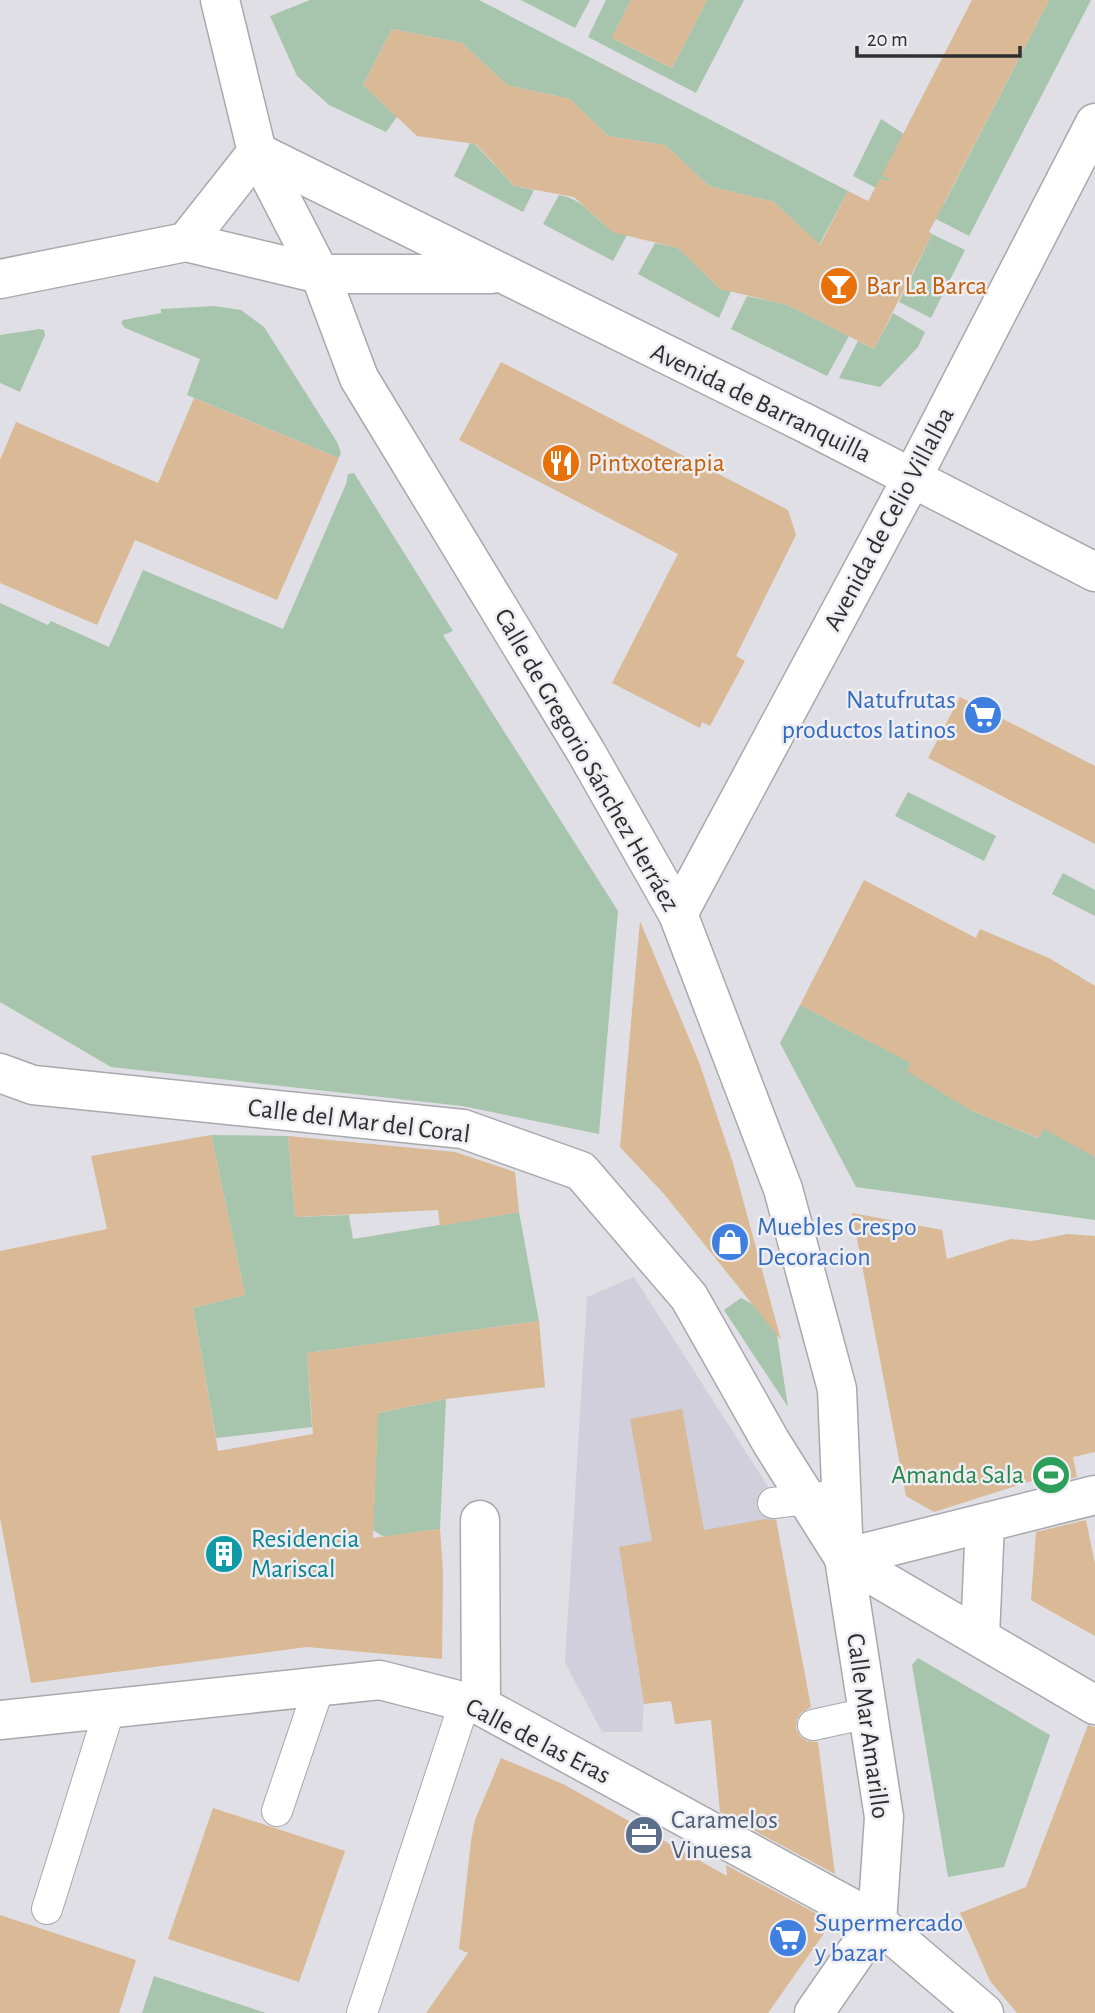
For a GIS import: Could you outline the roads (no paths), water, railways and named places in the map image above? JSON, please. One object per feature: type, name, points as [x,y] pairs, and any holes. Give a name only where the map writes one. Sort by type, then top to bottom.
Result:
[{"type":"street","name":"Calle de Gregorio Sánchez Herráez","points":[[220,0],[257,152],[320,274],[359,378],[586,752],[678,914],[783,1189],[837,1389],[807,1499]]},
{"type":"street","name":"Avenida de Celio Villalba","points":[[678,914],[912,478],[1095,122]]},
{"type":"street","points":[[0,279],[186,242],[257,152]]},
{"type":"street","name":"Avenida de Barranquilla","points":[[257,152],[1095,572]]},
{"type":"street","name":"Avenida de Barranquilla","points":[[186,242],[320,274],[501,274]]},
{"type":"street","name":"Calle del Mar del Coral","points":[[0,1073],[33,1085],[463,1129],[582,1171],[689,1297],[771,1442],[844,1558]]},
{"type":"street","points":[[844,1558],[1095,1495]]},
{"type":"street","points":[[473,1704],[481,1520]]},
{"type":"street","points":[[980,1636],[985,1523]]},
{"type":"street","points":[[844,1558],[1095,1705]]},
{"type":"street","name":"Calle Mar Amarillo","points":[[844,1558],[884,1817],[877,1922]]},
{"type":"street","name":"Calle de las Eras","points":[[0,1720],[380,1680],[473,1704],[877,1922]]},
{"type":"street","points":[[814,2013],[877,1922],[984,2013]]},
{"type":"lane","points":[[277,1811],[319,1687]]},
{"type":"lane","points":[[362,2013],[473,1704]]},
{"type":"lane","points":[[47,1909],[110,1708]]},
{"type":"lane","points":[[813,1725],[868,1713]]},
{"type":"place","name":"Bar La Barca","points":[[839,286]]},
{"type":"place","name":"Pintxoterapia","points":[[561,463]]},
{"type":"place","name":"Natufrutas productos latinos","points":[[983,715]]},
{"type":"place","name":"Muebles Crespo Decoracion","points":[[730,1242]]},
{"type":"place","name":"Amanda Sala","points":[[1051,1475]]},
{"type":"place","name":"Residencia Mariscal","points":[[224,1554]]},
{"type":"place","name":"Caramelos Vinuesa","points":[[644,1835]]},
{"type":"place","name":"Supermercado y bazar","points":[[788,1938]]}]
